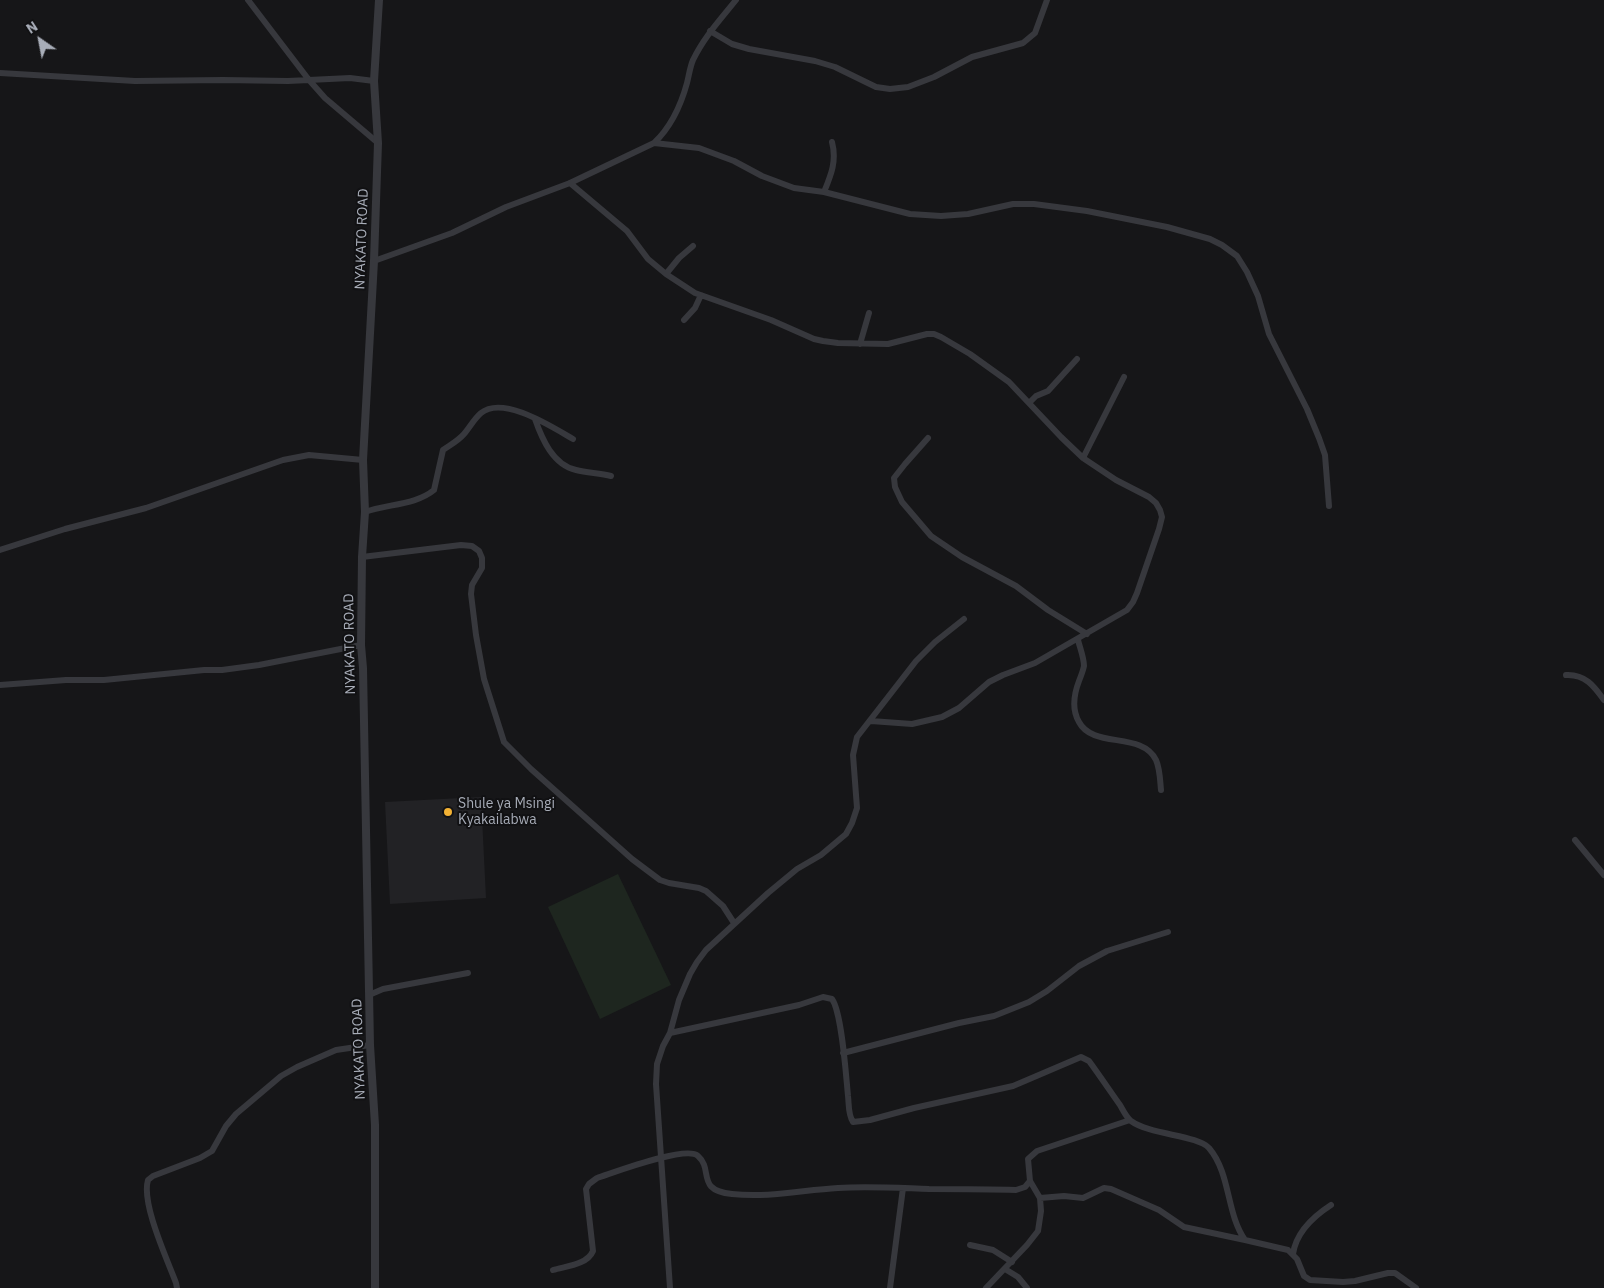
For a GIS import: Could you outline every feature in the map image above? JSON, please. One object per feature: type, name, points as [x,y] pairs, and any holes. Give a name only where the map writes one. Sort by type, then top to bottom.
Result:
[{"type":"street","points":[[248,0],[325,98],[378,143]]},
{"type":"street","name":"NYAKATO ROAD","points":[[375,1288],[375,1125],[370,1045],[363,668],[360,645],[365,512],[363,460],[374,261],[378,143],[374,81],[379,0]]},
{"type":"street","points":[[374,261],[433,241],[506,208],[570,183],[654,143],[661,137],[676,113],[692,63],[710,31],[736,0]]},
{"type":"street","points":[[710,31],[732,44],[836,67],[876,87],[890,90],[908,87],[934,77],[972,57],[1023,43],[1035,32],[1047,0]]},
{"type":"street","points":[[0,73],[135,81],[350,78],[374,81]]},
{"type":"street","points":[[824,192],[831,177],[835,160],[832,142]]},
{"type":"street","points":[[654,143],[699,148],[734,161],[762,176],[794,188],[824,192],[910,214],[941,216],[968,214],[1013,204],[1034,204],[1086,210],[1167,227],[1210,239],[1222,245],[1237,256],[1247,272],[1258,296],[1269,334],[1307,409],[1319,438],[1325,455],[1329,506]]},
{"type":"street","points":[[570,183],[627,231],[648,259],[666,274],[701,295],[771,320],[814,339],[838,343],[888,344],[927,334],[941,337],[1009,382],[1083,458],[1116,480],[1149,497],[1160,510],[1162,518],[1160,529],[1133,602],[1127,610],[1078,640],[1035,663],[989,682],[959,708],[942,717],[912,724],[871,721]]},
{"type":"street","points":[[666,274],[679,258],[693,246]]},
{"type":"street","points":[[684,320],[695,308],[701,295]]},
{"type":"street","points":[[860,344],[869,313]]},
{"type":"street","points":[[1030,402],[1036,396],[1048,391],[1077,359]]},
{"type":"street","points":[[1083,458],[1124,377]]},
{"type":"street","points":[[365,512],[421,498],[434,490],[443,450],[458,440],[473,421],[486,409],[494,407],[510,409],[535,419],[573,439]]},
{"type":"street","points":[[535,419],[548,447],[566,466],[575,470],[597,472],[611,476]]},
{"type":"street","points":[[928,438],[894,478],[897,494],[907,508],[931,536],[948,548],[1016,586],[1048,610],[1087,634]]},
{"type":"street","points":[[0,550],[64,529],[146,508],[283,460],[309,455],[363,460]]},
{"type":"street","points":[[362,557],[461,546],[472,546],[479,551],[482,558],[482,568],[472,585],[476,635],[484,679],[504,742],[531,769],[632,859],[660,880],[706,891],[723,906],[734,923]]},
{"type":"street","points":[[670,1288],[660,1157],[656,1084],[657,1064],[670,1033],[679,1000],[690,974],[706,950],[734,923],[797,870],[821,855],[846,834],[857,808],[853,755],[858,737],[916,661],[964,619]]},
{"type":"street","points":[[1078,640],[1084,666],[1074,701],[1080,724],[1086,730],[1101,737],[1137,744],[1148,749],[1159,767],[1161,790]]},
{"type":"street","points":[[0,685],[66,680],[104,680],[204,670],[222,670],[360,645]]},
{"type":"street","points":[[1566,675],[1574,674],[1584,677],[1604,700]]},
{"type":"street","points":[[1575,840],[1604,875]]},
{"type":"street","points":[[843,1052],[958,1023],[994,1016],[1029,1002],[1085,963],[1107,951],[1168,932]]},
{"type":"street","points":[[370,995],[383,989],[468,973]]},
{"type":"street","points":[[670,1033],[827,997],[832,998],[843,1052],[849,1112],[853,1122],[870,1120],[1013,1086],[1081,1057],[1090,1061],[1130,1120],[1168,1135],[1198,1140],[1208,1148],[1224,1177],[1230,1204],[1245,1240]]},
{"type":"street","points":[[177,1288],[154,1224],[146,1192],[148,1180],[153,1176],[200,1158],[212,1151],[226,1126],[236,1114],[281,1076],[336,1050],[370,1045]]},
{"type":"street","points":[[986,1288],[1012,1262],[1038,1231],[1041,1211],[1040,1198],[1030,1181],[1028,1159],[1037,1151],[1130,1120]]},
{"type":"street","points":[[553,1270],[584,1261],[591,1256],[592,1236],[586,1189],[589,1184],[597,1178],[660,1157],[694,1153],[699,1156],[702,1162],[708,1183],[721,1192],[732,1194],[769,1195],[838,1188],[1016,1190],[1025,1187],[1030,1181]]},
{"type":"street","points":[[890,1288],[903,1188]]},
{"type":"street","points":[[1040,1198],[1064,1196],[1083,1198],[1104,1188],[1111,1189],[1159,1210],[1184,1227],[1288,1250],[1294,1254],[1304,1276],[1310,1280],[1343,1282],[1395,1273],[1416,1288]]},
{"type":"street","points":[[1294,1254],[1296,1239],[1316,1216],[1331,1205]]},
{"type":"street","points":[[970,1245],[993,1250],[1012,1262]]},
{"type":"street","points":[[1005,1269],[1018,1277],[1026,1288]]},
{"type":"shaded area","points":[[481,797],[486,898],[390,904],[385,802]]},
{"type":"shaded area","points":[[618,874],[671,985],[600,1019],[548,907]]},
{"type":"place","name":"Shule ya Msingi Kyakailabwa","points":[[448,812]]}]
